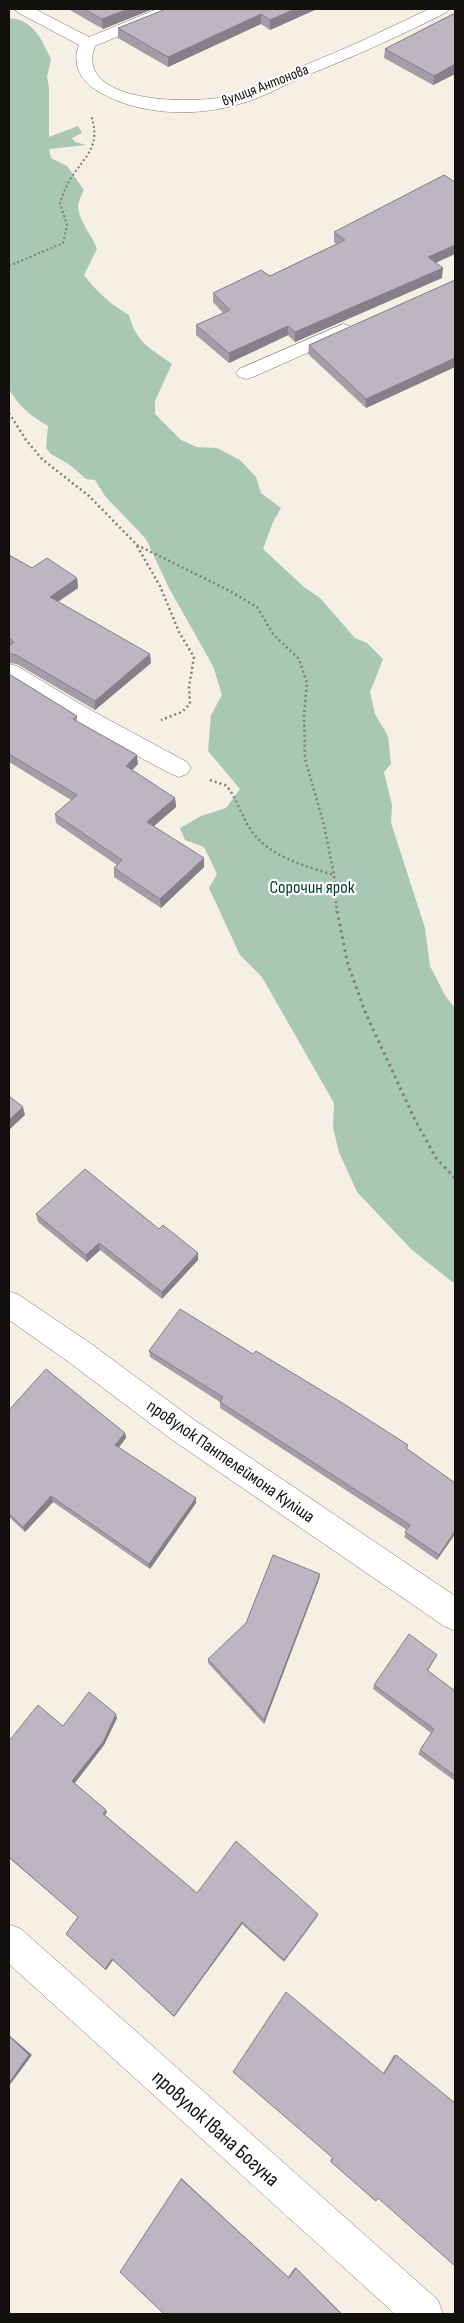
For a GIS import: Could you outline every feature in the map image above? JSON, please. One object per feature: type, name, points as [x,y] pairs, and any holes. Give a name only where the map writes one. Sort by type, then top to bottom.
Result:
[{"type":"street","points":[[23,9],[88,43]]},
{"type":"street","points":[[84,66],[83,52],[88,43],[172,9]]},
{"type":"street","name":"вулиця Антонова","points":[[84,66],[90,78],[103,88],[120,96],[173,106],[210,106],[237,99],[349,53],[441,9]]},
{"type":"street","points":[[246,373],[364,321]]},
{"type":"street","points":[[9,672],[79,714],[179,768]]},
{"type":"street","name":"провулок Пантелеймона Куліша","points":[[9,1304],[206,1445],[455,1615]]},
{"type":"street","name":"провулок Івана Богуна","points":[[9,1941],[424,2314]]},
{"type":"path","points":[[9,266],[64,243],[67,225],[60,203],[71,178],[85,160],[97,135],[96,127],[84,100],[82,87],[84,66]]},
{"type":"path","points":[[9,413],[26,440],[42,459],[89,496],[137,545],[160,586],[179,632],[194,657],[189,687],[190,704],[182,712],[158,720]]},
{"type":"path","points":[[137,545],[228,590],[257,607],[273,634],[298,659],[307,683],[304,714],[305,759],[324,824],[334,876],[337,915],[348,965],[366,1014],[415,1120],[436,1158],[455,1178]]},
{"type":"path","points":[[179,768],[226,786],[238,805],[246,825],[257,838],[281,855],[304,866],[334,876]]},
{"type":"green space","name":"Сорочин ярок","points":[[9,18],[17,19],[30,26],[40,38],[51,59],[47,77],[49,88],[49,137],[78,126],[82,133],[72,138],[75,142],[86,145],[49,149],[51,158],[67,166],[84,190],[78,203],[79,211],[97,249],[84,275],[104,297],[129,315],[140,339],[150,349],[172,364],[155,401],[155,414],[181,440],[197,447],[217,448],[240,460],[256,477],[261,493],[281,508],[273,522],[263,549],[304,587],[320,598],[355,638],[367,643],[383,659],[370,692],[375,714],[388,736],[391,764],[384,772],[392,805],[391,823],[425,928],[430,966],[446,997],[455,1008],[455,1284],[412,1250],[357,1192],[339,1152],[333,1128],[334,1103],[262,977],[240,955],[209,888],[217,874],[204,847],[185,840],[180,828],[201,816],[226,808],[240,789],[208,751],[211,715],[222,695],[213,666],[169,588],[146,539],[105,496],[95,480],[86,479],[70,465],[51,454],[46,448],[48,426],[26,410],[9,389]]},
{"type":"building","points":[[84,9],[128,9],[102,19]]},
{"type":"building","points":[[166,9],[295,9],[270,20],[261,14],[168,57],[118,28]]},
{"type":"building","points":[[455,13],[455,64],[434,76],[385,49]]},
{"type":"building","points":[[444,175],[455,182],[455,245],[428,257],[443,268],[295,332],[288,326],[229,353],[196,325],[230,310],[213,293],[261,270],[270,276],[345,240],[334,232]]},
{"type":"building","points":[[455,280],[455,358],[366,399],[309,345]]},
{"type":"building","points":[[9,555],[32,568],[47,558],[77,578],[50,597],[150,654],[95,701],[16,655],[9,653],[9,646],[14,642],[9,638]]},
{"type":"building","points":[[9,674],[77,716],[73,719],[137,755],[126,766],[175,798],[147,822],[204,858],[160,899],[114,868],[122,860],[55,814],[77,795],[9,754]]},
{"type":"building","points":[[9,1096],[23,1107],[9,1120]]},
{"type":"building","points":[[85,1169],[159,1229],[163,1225],[198,1253],[162,1292],[99,1243],[86,1255],[36,1214]]},
{"type":"building","points":[[180,1309],[253,1354],[256,1351],[344,1404],[408,1445],[406,1448],[455,1483],[455,1531],[439,1555],[405,1532],[410,1525],[220,1402],[223,1397],[149,1351]]},
{"type":"building","points":[[46,1369],[125,1433],[115,1445],[196,1498],[149,1564],[51,1496],[23,1527],[9,1514],[9,1410]]},
{"type":"building","points":[[273,1555],[320,1574],[264,1720],[208,1659],[246,1623]]},
{"type":"building","points":[[409,1634],[437,1655],[427,1670],[455,1691],[455,1776],[420,1750],[434,1729],[374,1685]]},
{"type":"building","points":[[89,1692],[116,1714],[103,1742],[72,1781],[106,1810],[103,1814],[197,1893],[236,1841],[318,1914],[284,1960],[242,1922],[174,2016],[112,1959],[105,1969],[66,1934],[78,1917],[9,1857],[9,1741],[38,1705],[63,1726]]},
{"type":"building","points":[[286,1992],[384,2074],[396,2055],[455,2103],[455,2266],[378,2198],[376,2201],[331,2162],[333,2158],[233,2072]]},
{"type":"building","points":[[9,2036],[29,2055],[9,2083]]},
{"type":"building","points":[[181,2179],[289,2278],[296,2268],[341,2314],[164,2314],[120,2272]]}]
